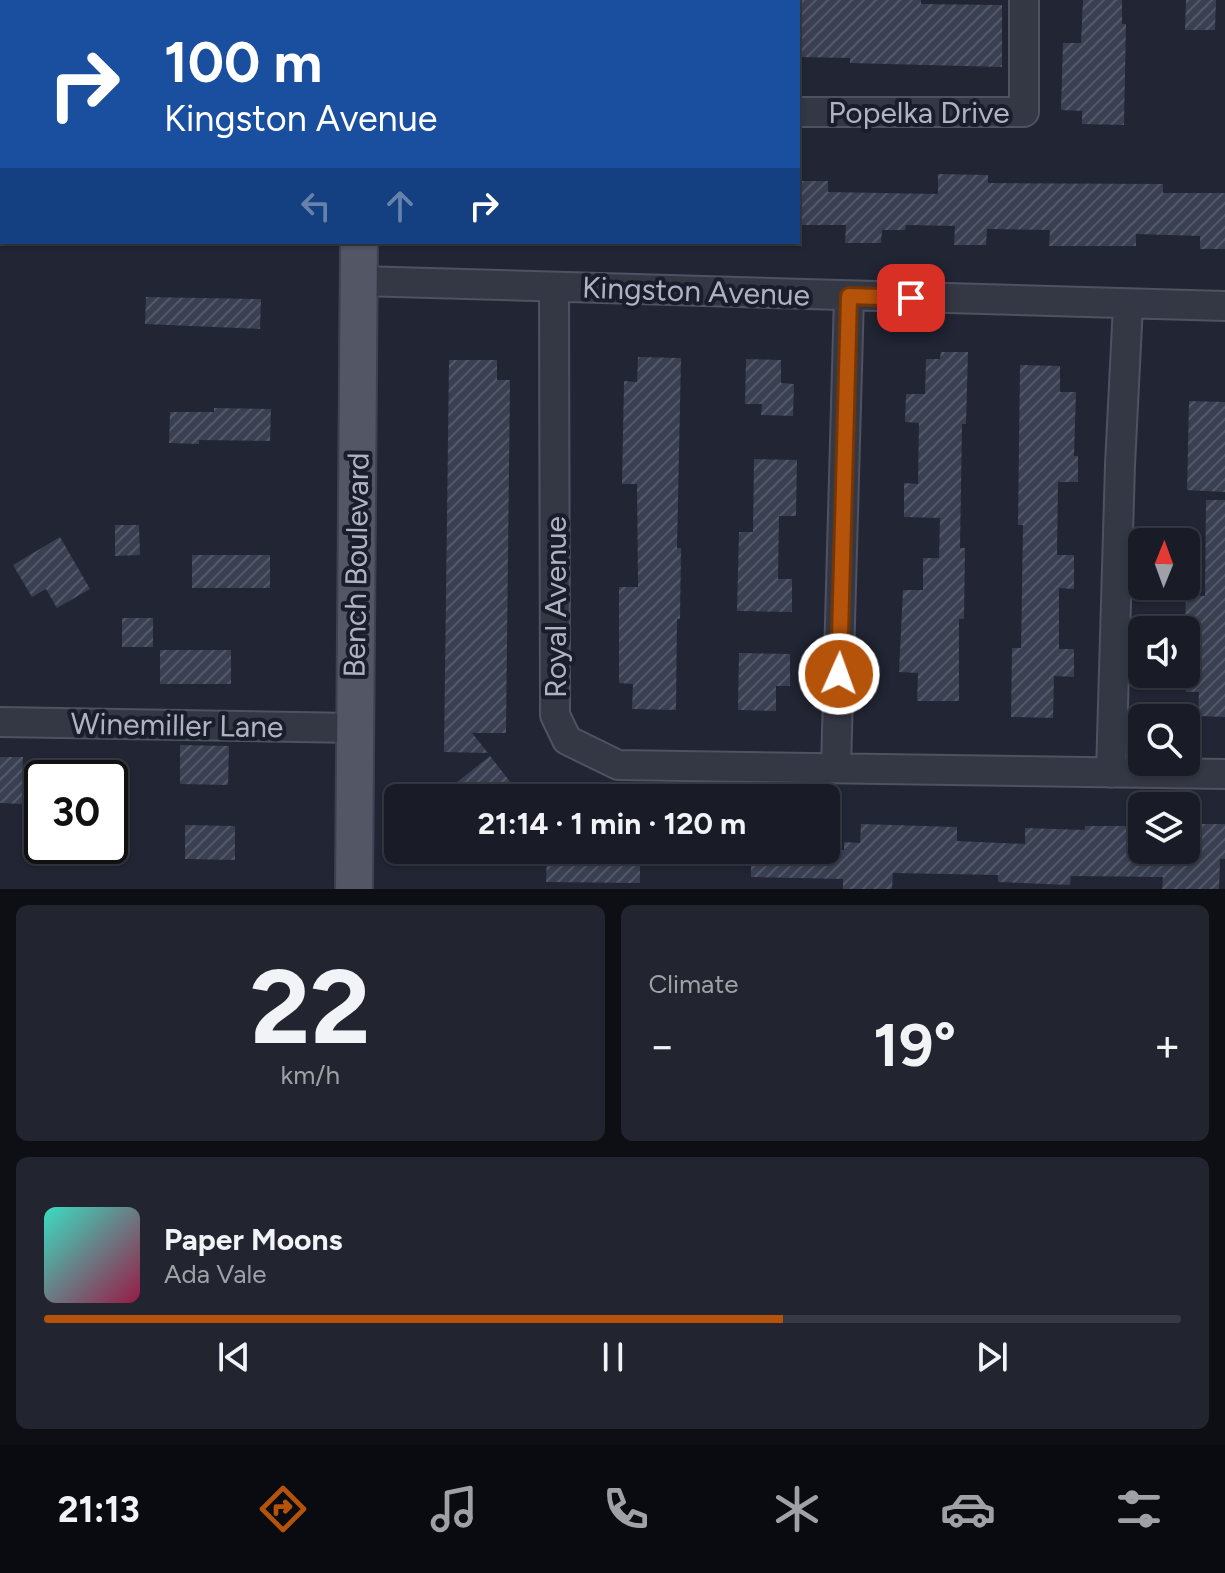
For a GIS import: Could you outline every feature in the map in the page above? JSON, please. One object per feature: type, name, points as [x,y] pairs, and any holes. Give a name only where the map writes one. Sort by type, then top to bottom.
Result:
[{"type":"main road","name":"Bench Boulevard","points":[[354,889],[359,244]]},
{"type":"street","name":"Popelka Drive","points":[[800,112],[1024,112],[1024,0]]},
{"type":"street","name":"Kingston Avenue","points":[[359,281],[1225,306]]},
{"type":"street","name":"Royal Avenue","points":[[554,287],[555,715],[567,740],[618,765],[1225,774]]},
{"type":"street","points":[[836,768],[849,296]]},
{"type":"street","points":[[1111,773],[1128,305]]},
{"type":"street","name":"Winemiller Lane","points":[[0,722],[355,728]]},
{"type":"building","points":[[800,0],[921,0],[921,4],[1002,5],[1002,67],[850,63],[850,58],[800,57]]},
{"type":"building","points":[[1083,0],[1122,0],[1122,24],[1126,24],[1124,125],[1082,124],[1082,111],[1061,110],[1063,43],[1081,43]]},
{"type":"building","points":[[1186,0],[1216,0],[1215,30],[1185,30]]},
{"type":"building","points":[[938,174],[988,175],[988,183],[1163,184],[1163,193],[1225,193],[1225,249],[1200,249],[1200,236],[1136,234],[1136,246],[1049,246],[1050,230],[987,229],[986,245],[954,245],[955,226],[906,225],[905,230],[882,230],[881,243],[845,243],[846,225],[800,225],[800,181],[828,181],[828,192],[938,194]]},
{"type":"building","points":[[146,297],[261,299],[260,329],[145,324]]},
{"type":"building","points":[[941,352],[968,352],[966,424],[962,424],[960,548],[965,548],[964,619],[959,619],[959,701],[917,701],[918,673],[899,672],[903,590],[923,590],[923,558],[939,558],[940,518],[904,517],[904,483],[918,484],[919,423],[905,422],[906,394],[925,394],[926,359],[940,359]]},
{"type":"building","points":[[638,357],[681,358],[677,548],[681,548],[680,619],[677,619],[676,710],[632,709],[633,684],[619,683],[619,587],[638,587],[637,484],[622,484],[624,381],[637,382]]},
{"type":"building","points":[[746,359],[781,360],[781,383],[794,384],[793,416],[761,415],[762,404],[745,404]]},
{"type":"building","points":[[449,360],[497,360],[497,380],[510,380],[506,733],[472,733],[488,753],[444,752]]},
{"type":"building","points":[[1020,365],[1060,366],[1060,392],[1076,392],[1074,456],[1078,456],[1078,482],[1058,482],[1057,555],[1074,555],[1074,589],[1059,588],[1059,649],[1074,649],[1074,677],[1054,676],[1053,718],[1011,717],[1012,648],[1021,648],[1023,525],[1018,525]]},
{"type":"building","points":[[1189,401],[1225,402],[1225,492],[1187,490]]},
{"type":"building","points":[[214,408],[271,409],[270,441],[199,440],[199,444],[169,443],[170,412],[214,412]]},
{"type":"building","points":[[754,459],[797,460],[796,516],[779,516],[778,579],[792,579],[792,612],[737,611],[739,532],[753,532]]},
{"type":"building","points":[[1206,500],[1225,500],[1225,717],[1200,716],[1199,692],[1186,692],[1186,688],[1200,688],[1200,616],[1185,616],[1186,600],[1200,600],[1200,596],[1205,596]]},
{"type":"building","points":[[115,525],[139,525],[140,555],[115,556]]},
{"type":"building","points":[[60,537],[90,589],[57,608],[46,589],[32,597],[13,565]]},
{"type":"building","points":[[192,555],[270,555],[270,588],[192,588]]},
{"type":"building","points":[[122,618],[153,618],[153,647],[122,647]]},
{"type":"building","points":[[160,650],[231,650],[231,684],[160,684]]},
{"type":"building","points":[[739,653],[790,654],[790,686],[776,686],[776,711],[738,710]]},
{"type":"building","points":[[180,745],[229,746],[228,785],[180,784]]},
{"type":"building","points":[[490,756],[512,784],[455,784]]},
{"type":"building","points":[[0,757],[23,757],[22,804],[0,803]]},
{"type":"building","points":[[861,824],[957,827],[957,841],[1025,844],[1025,828],[1085,830],[1085,826],[1126,826],[1128,864],[1200,864],[1200,824],[1225,824],[1225,859],[1220,859],[1219,889],[1162,889],[1163,877],[1071,876],[1070,885],[998,882],[998,875],[893,873],[892,889],[843,889],[843,879],[751,877],[751,864],[840,864],[840,850],[844,850],[844,842],[860,843]]},
{"type":"building","points":[[185,825],[235,826],[235,860],[185,859]]},
{"type":"building","points":[[547,864],[640,864],[640,883],[546,882]]},
{"type":"route","points":[[839,674],[849,296],[911,298]]}]
